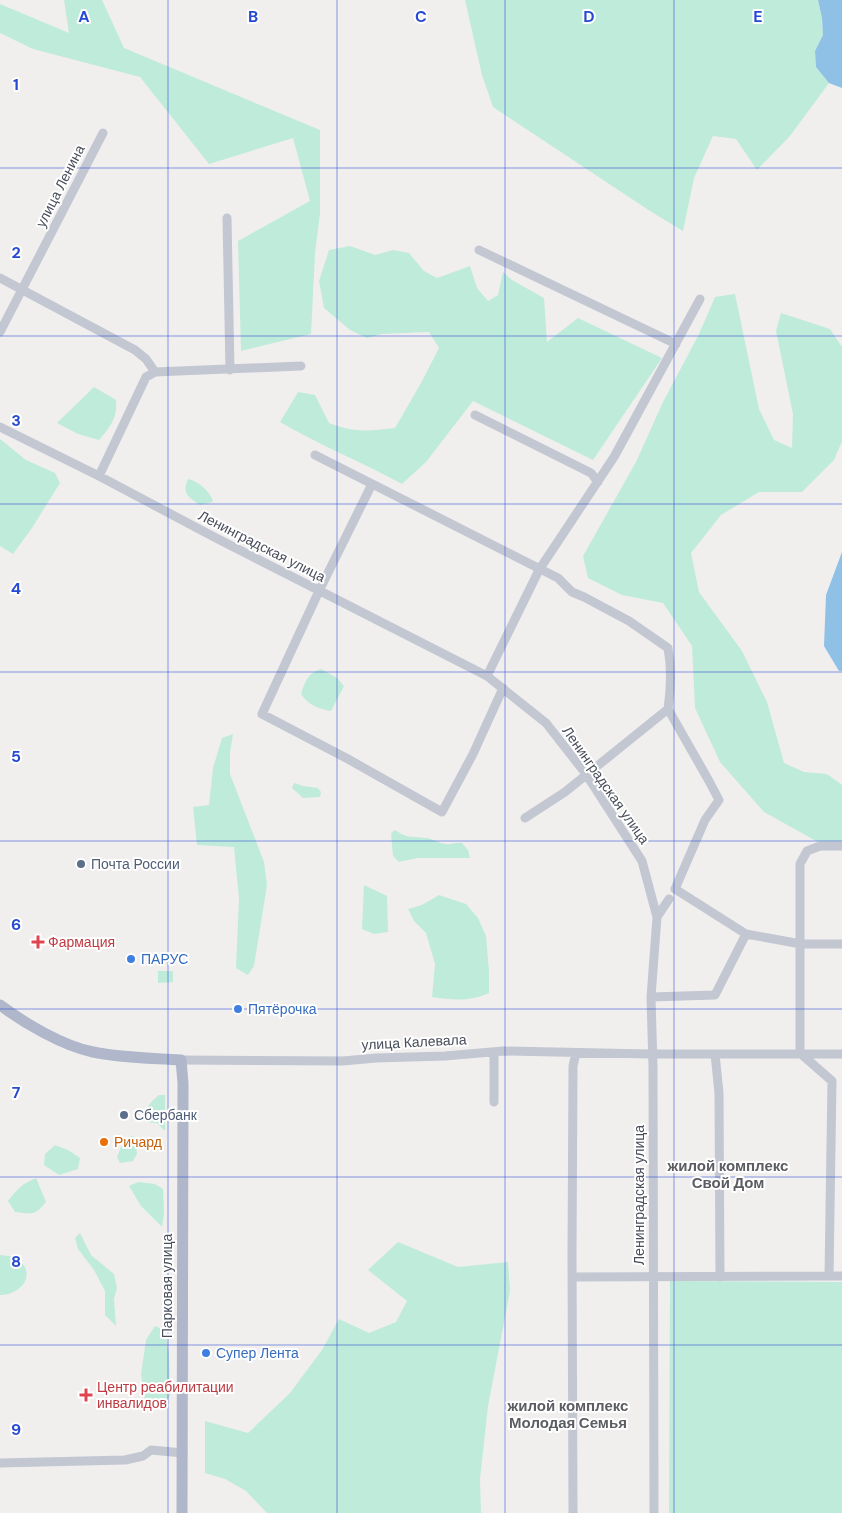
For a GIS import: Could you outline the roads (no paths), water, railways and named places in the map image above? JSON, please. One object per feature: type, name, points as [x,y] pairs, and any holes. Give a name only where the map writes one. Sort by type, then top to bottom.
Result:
[{"type":"main road","name":"улица Калевала","points":[[0,1005],[47,1034],[91,1052],[181,1060]]},
{"type":"main road","name":"Парковая улица","points":[[181,1060],[182,1513]]},
{"type":"street","name":"улица Ленина","points":[[0,332],[103,133]]},
{"type":"street","points":[[227,218],[230,370]]},
{"type":"street","points":[[479,250],[676,344]]},
{"type":"street","points":[[0,278],[135,350],[146,359],[155,372]]},
{"type":"street","points":[[487,676],[539,570],[614,457],[700,299]]},
{"type":"street","points":[[99,476],[146,377],[155,372],[301,366]]},
{"type":"street","points":[[474,416],[591,473],[598,482]]},
{"type":"street","name":"Ленинградская улица","points":[[0,427],[487,676],[546,723],[586,774],[642,860],[658,917],[651,997],[654,1513]]},
{"type":"street","points":[[315,455],[558,578],[572,592],[584,596],[630,621],[668,648],[671,662],[671,686],[668,709],[719,800],[705,820],[676,889],[746,934],[801,944],[842,944]]},
{"type":"street","points":[[372,484],[318,591],[262,714],[348,759],[442,812],[473,754],[503,688]]},
{"type":"street","points":[[525,818],[565,792],[668,709]]},
{"type":"street","points":[[829,1276],[832,1082],[800,1053],[800,864],[807,851],[820,846],[842,846]]},
{"type":"street","points":[[658,917],[669,899]]},
{"type":"street","points":[[651,997],[715,995],[746,934]]},
{"type":"street","points":[[494,1052],[494,1102]]},
{"type":"street","name":"улица Калевала","points":[[181,1060],[344,1061],[494,1052],[842,1054]]},
{"type":"street","points":[[573,1513],[573,1066],[576,1053]]},
{"type":"street","points":[[715,1054],[719,1093],[720,1276]]},
{"type":"street","points":[[572,1277],[842,1276]]},
{"type":"street","points":[[0,1463],[125,1460],[143,1456],[151,1450],[183,1453]]},
{"type":"water","points":[[818,0],[842,0],[842,88],[829,83],[816,67],[815,51],[823,35]]},
{"type":"water","points":[[842,552],[842,671],[839,671],[824,646],[826,595]]},
{"type":"place","name":"Почта России","points":[[81,864]]},
{"type":"place","name":"Фармация","points":[[38,942]]},
{"type":"place","name":"ПАРУС","points":[[131,959]]},
{"type":"place","name":"Пятёрочка","points":[[238,1009]]},
{"type":"place","name":"Сбербанк","points":[[124,1115]]},
{"type":"place","name":"Ричард","points":[[104,1142]]},
{"type":"place","name":"Супер Лента","points":[[206,1353]]},
{"type":"place","name":"Центр реабилитации инвалидов","points":[[86,1395]]},
{"type":"district","name":"жилой комплекс Свой Дом","points":[[728,1174]]},
{"type":"district","name":"жилой комплекс Молодая Семья","points":[[568,1414]]}]
